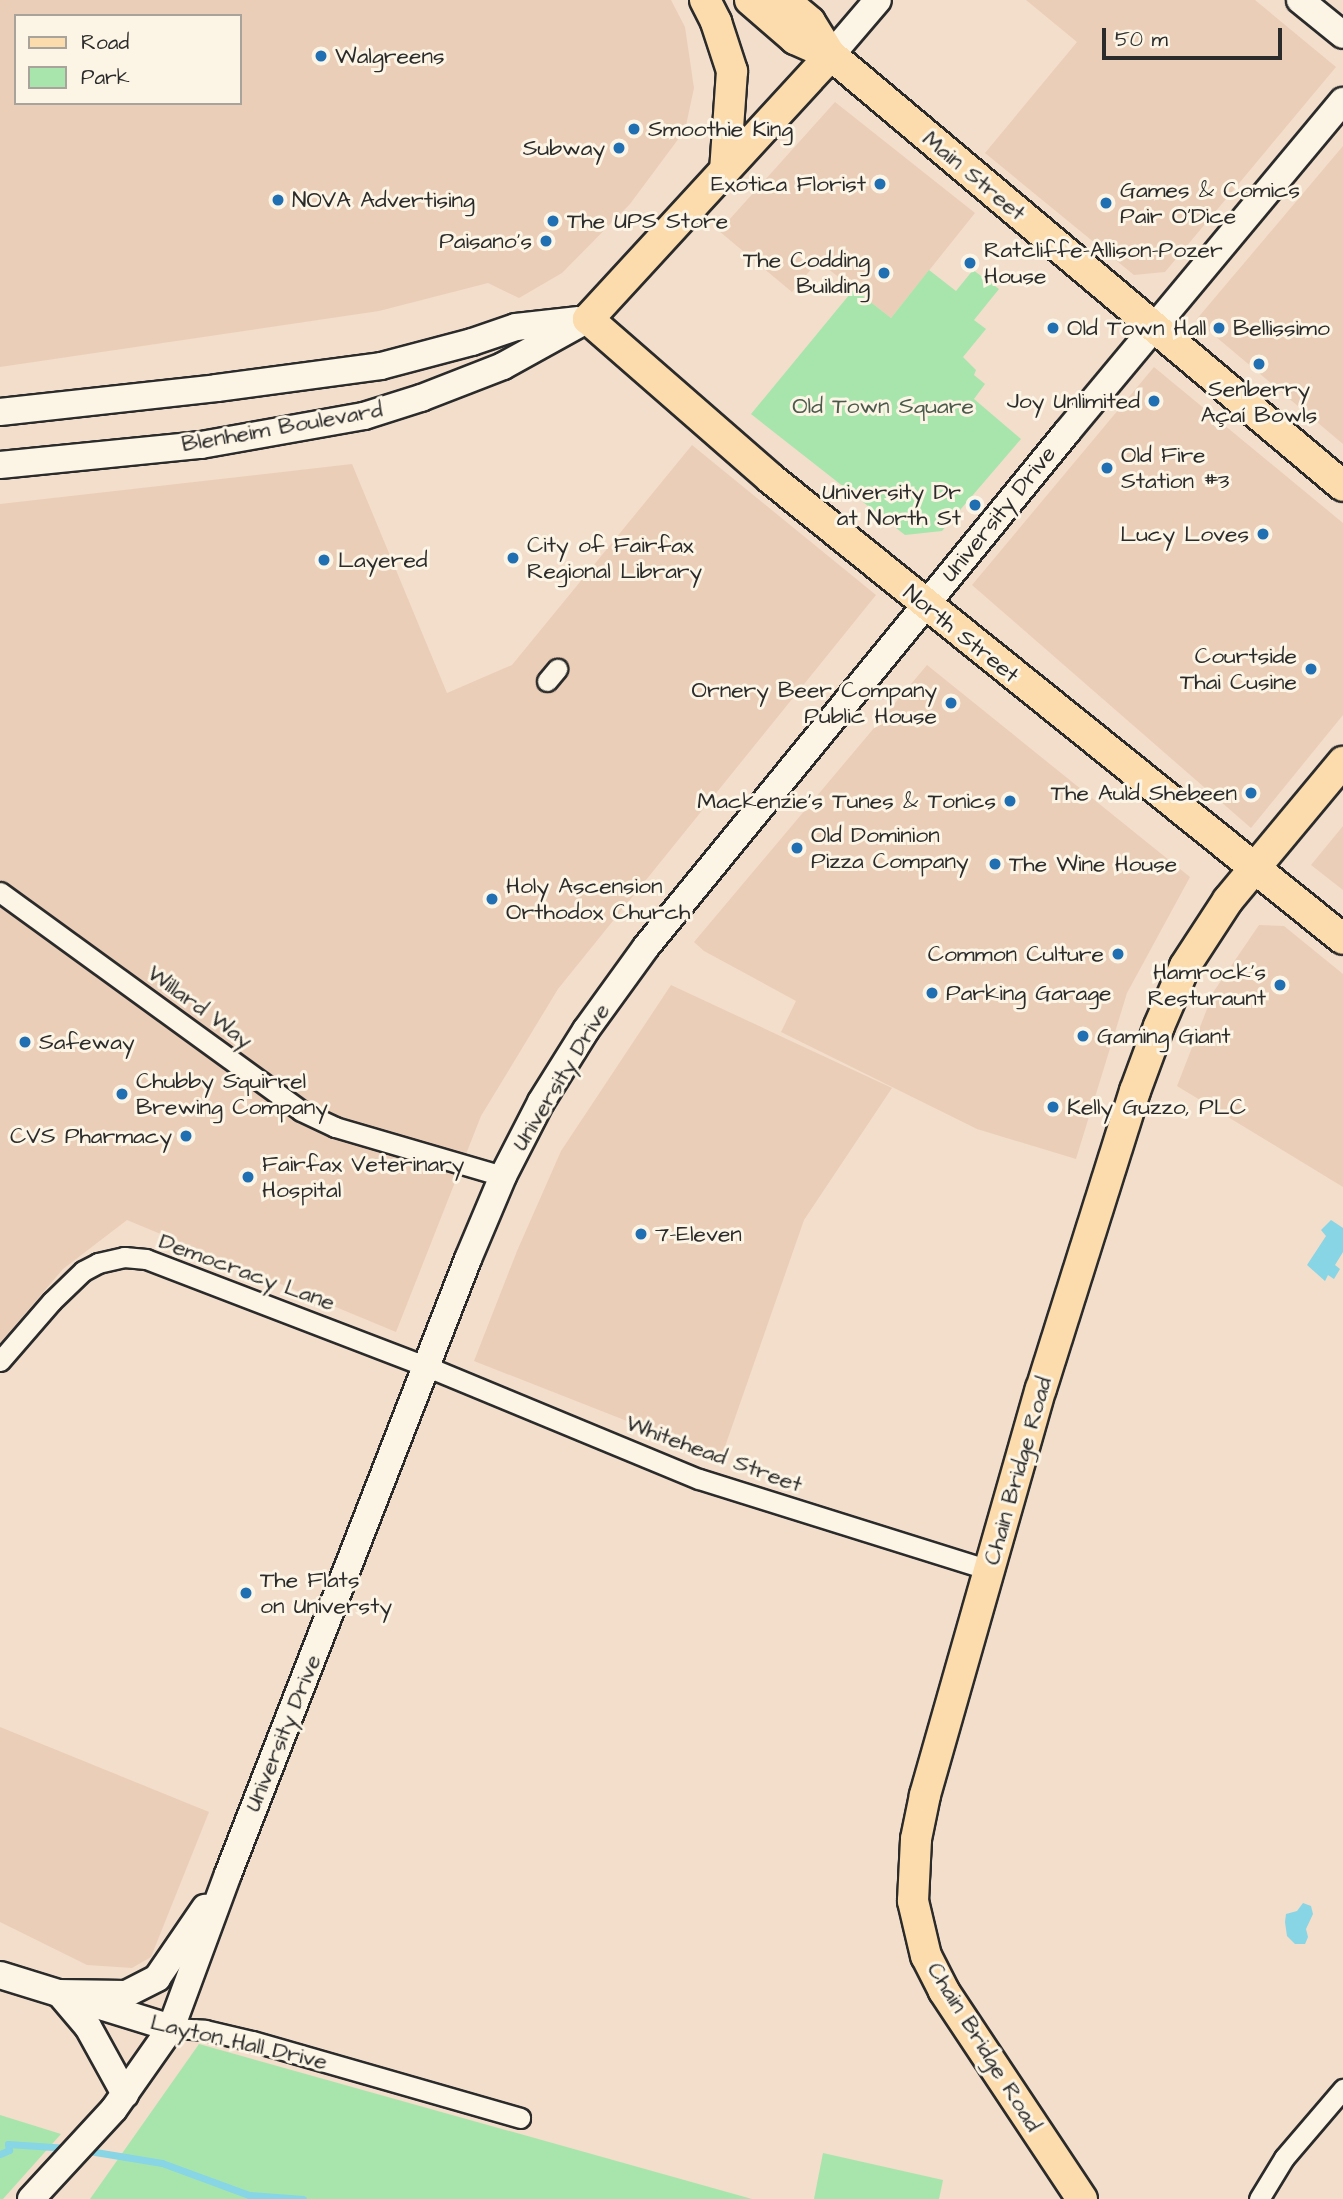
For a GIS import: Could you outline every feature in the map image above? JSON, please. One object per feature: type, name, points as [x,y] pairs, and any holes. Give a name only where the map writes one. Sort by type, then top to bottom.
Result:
[{"type":"main road","points":[[705,0],[716,22],[732,71],[725,170]]},
{"type":"main road","name":"Main Street","points":[[750,0],[795,39],[831,55],[1343,486]]},
{"type":"main road","name":"Main Street","points":[[784,0],[810,22],[831,55]]},
{"type":"main road","name":"Blenheim Boulevard","points":[[588,319],[831,55]]},
{"type":"main road","name":"North Street","points":[[588,319],[770,478],[925,606],[1340,937]]},
{"type":"main road","name":"Chain Bridge Road","points":[[1082,2199],[944,1992],[926,1956],[913,1901],[916,1839],[925,1795],[1045,1377],[1135,1091],[1159,1026],[1185,966],[1228,900],[1343,762]]},
{"type":"street","points":[[831,55],[878,0]]},
{"type":"street","points":[[1300,0],[1343,35]]},
{"type":"street","name":"University Drive","points":[[41,2190],[119,2101],[172,2028],[228,1874],[503,1176],[554,1082],[646,947],[1153,328],[1343,102]]},
{"type":"street","name":"Blenheim Boulevard","points":[[0,412],[229,387],[381,366],[472,342],[516,327],[588,319]]},
{"type":"street","name":"Blenheim Boulevard","points":[[0,465],[201,444],[364,416],[421,398],[503,366],[588,319]]},
{"type":"street","name":"Willard Way","points":[[0,892],[301,1111],[335,1127],[503,1176]]},
{"type":"street","name":"Democracy Lane","points":[[0,1362],[52,1301],[83,1270],[98,1263],[124,1257],[164,1264],[428,1367]]},
{"type":"street","name":"Whitehead Street","points":[[428,1367],[699,1479],[990,1570]]},
{"type":"street","points":[[58,1993],[126,1994],[157,1978],[228,1874]]},
{"type":"street","name":"Layton Hall Drive","points":[[0,1975],[172,2028],[205,2030],[252,2041],[520,2118]]},
{"type":"street","points":[[58,1993],[88,2027],[119,2101]]},
{"type":"street","points":[[1259,2199],[1283,2158],[1343,2089]]},
{"type":"shaded area","points":[[0,0],[671,0],[685,27],[694,88],[685,130],[630,204],[562,273],[519,298],[488,283],[379,311],[0,367]]},
{"type":"shaded area","points":[[1026,0],[1255,0],[1336,67],[1165,272],[1134,275],[985,153],[1077,42]]},
{"type":"shaded area","points":[[835,102],[975,213],[891,318],[818,261],[792,292],[719,231]]},
{"type":"shaded area","points":[[1343,146],[1343,444],[1196,320]]},
{"type":"shaded area","points":[[1154,367],[1343,523],[1343,715],[1251,828],[972,585]]},
{"type":"shaded area","points":[[692,445],[876,595],[558,989],[481,1116],[396,1332],[127,1220],[63,1269],[0,1343],[0,504],[352,464],[447,693],[512,665]]},
{"type":"shaded area","points":[[927,665],[1190,877],[1127,993],[1076,1159],[977,1129],[781,1032],[796,1001],[704,951],[694,942]]},
{"type":"shaded area","points":[[1343,826],[1343,890],[1311,865]]},
{"type":"shaded area","points":[[1259,925],[1284,926],[1343,974],[1343,1187],[1177,1086],[1214,991]]},
{"type":"shaded area","points":[[671,985],[892,1088],[804,1220],[721,1458],[474,1361],[517,1251],[561,1151]]},
{"type":"shaded area","points":[[0,1727],[209,1812],[151,1957],[132,1968],[87,1965],[0,1922]]},
{"type":"green space","name":"Old Town Square","points":[[929,270],[956,291],[973,270],[999,289],[974,320],[986,329],[963,357],[976,370],[974,375],[985,384],[974,399],[1021,439],[942,531],[905,535],[751,414],[854,289],[891,318]]},
{"type":"green space","points":[[199,2044],[752,2199],[90,2199]]},
{"type":"green space","points":[[0,2115],[61,2134],[3,2199],[0,2199]]},
{"type":"green space","points":[[823,2153],[943,2180],[939,2199],[814,2199]]},
{"type":"water","points":[[1331,1220],[1343,1228],[1343,1252],[1335,1265],[1340,1269],[1334,1279],[1328,1275],[1325,1281],[1307,1265],[1326,1236],[1321,1230]]},
{"type":"water","points":[[1303,1903],[1311,1906],[1313,1914],[1306,1929],[1308,1937],[1305,1944],[1295,1944],[1287,1936],[1286,1914],[1297,1911]]},
{"type":"waterway","points":[[0,2154],[9,2150],[8,2144],[68,2148]]},
{"type":"waterway","points":[[83,2150],[162,2163],[249,2195],[303,2199]]},
{"type":"place","name":"Walgreens","points":[[321,56]]},
{"type":"place","name":"Smoothie King","points":[[634,129]]},
{"type":"place","name":"Subway","points":[[619,148]]},
{"type":"place","name":"Exotica Florist","points":[[880,184]]},
{"type":"place","name":"NOVA Advertising","points":[[278,200]]},
{"type":"place","name":"Games & Comics Pair O’Dice","points":[[1106,203]]},
{"type":"place","name":"The UPS Store","points":[[553,221]]},
{"type":"place","name":"Paisano's","points":[[546,241]]},
{"type":"place","name":"Ratcliffe-Allison-Pozer House","points":[[970,263]]},
{"type":"place","name":"The Codding Building","points":[[884,273]]},
{"type":"place","name":"Old Town Hall","points":[[1053,328]]},
{"type":"place","name":"Bellissimo","points":[[1219,328]]},
{"type":"place","name":"Senberry Açaí Bowls","points":[[1259,364]]},
{"type":"place","name":"Joy Unlimited","points":[[1154,401]]},
{"type":"place","name":"Old Fire Station #3","points":[[1107,468]]},
{"type":"place","name":"University Dr at North St","points":[[975,505]]},
{"type":"place","name":"Lucy Loves","points":[[1263,534]]},
{"type":"place","name":"City of Fairfax Regional Library","points":[[513,558]]},
{"type":"place","name":"Layered","points":[[324,560]]},
{"type":"place","name":"Courtside Thai Cusine","points":[[1311,669]]},
{"type":"place","name":"Ornery Beer Company Public House","points":[[951,703]]},
{"type":"place","name":"The Auld Shebeen","points":[[1251,793]]},
{"type":"place","name":"Mackenzie's Tunes & Tonics","points":[[1010,801]]},
{"type":"place","name":"Old Dominion Pizza Company","points":[[797,848]]},
{"type":"place","name":"The Wine House","points":[[995,864]]},
{"type":"place","name":"Holy Ascension Orthodox Church","points":[[492,899]]},
{"type":"place","name":"Common Culture","points":[[1118,954]]},
{"type":"place","name":"Hamrock's Resturaunt","points":[[1280,985]]},
{"type":"place","name":"Parking Garage","points":[[932,993]]},
{"type":"place","name":"Gaming Giant","points":[[1083,1036]]},
{"type":"place","name":"Safeway","points":[[25,1042]]},
{"type":"place","name":"Chubby Squirrel Brewing Company","points":[[122,1094]]},
{"type":"place","name":"Kelly Guzzo, PLC","points":[[1053,1107]]},
{"type":"place","name":"CVS Pharmacy","points":[[186,1136]]},
{"type":"place","name":"Fairfax Veterinary Hospital","points":[[248,1177]]},
{"type":"place","name":"7-Eleven","points":[[641,1234]]},
{"type":"place","name":"The Flats on Universty","points":[[246,1593]]}]
